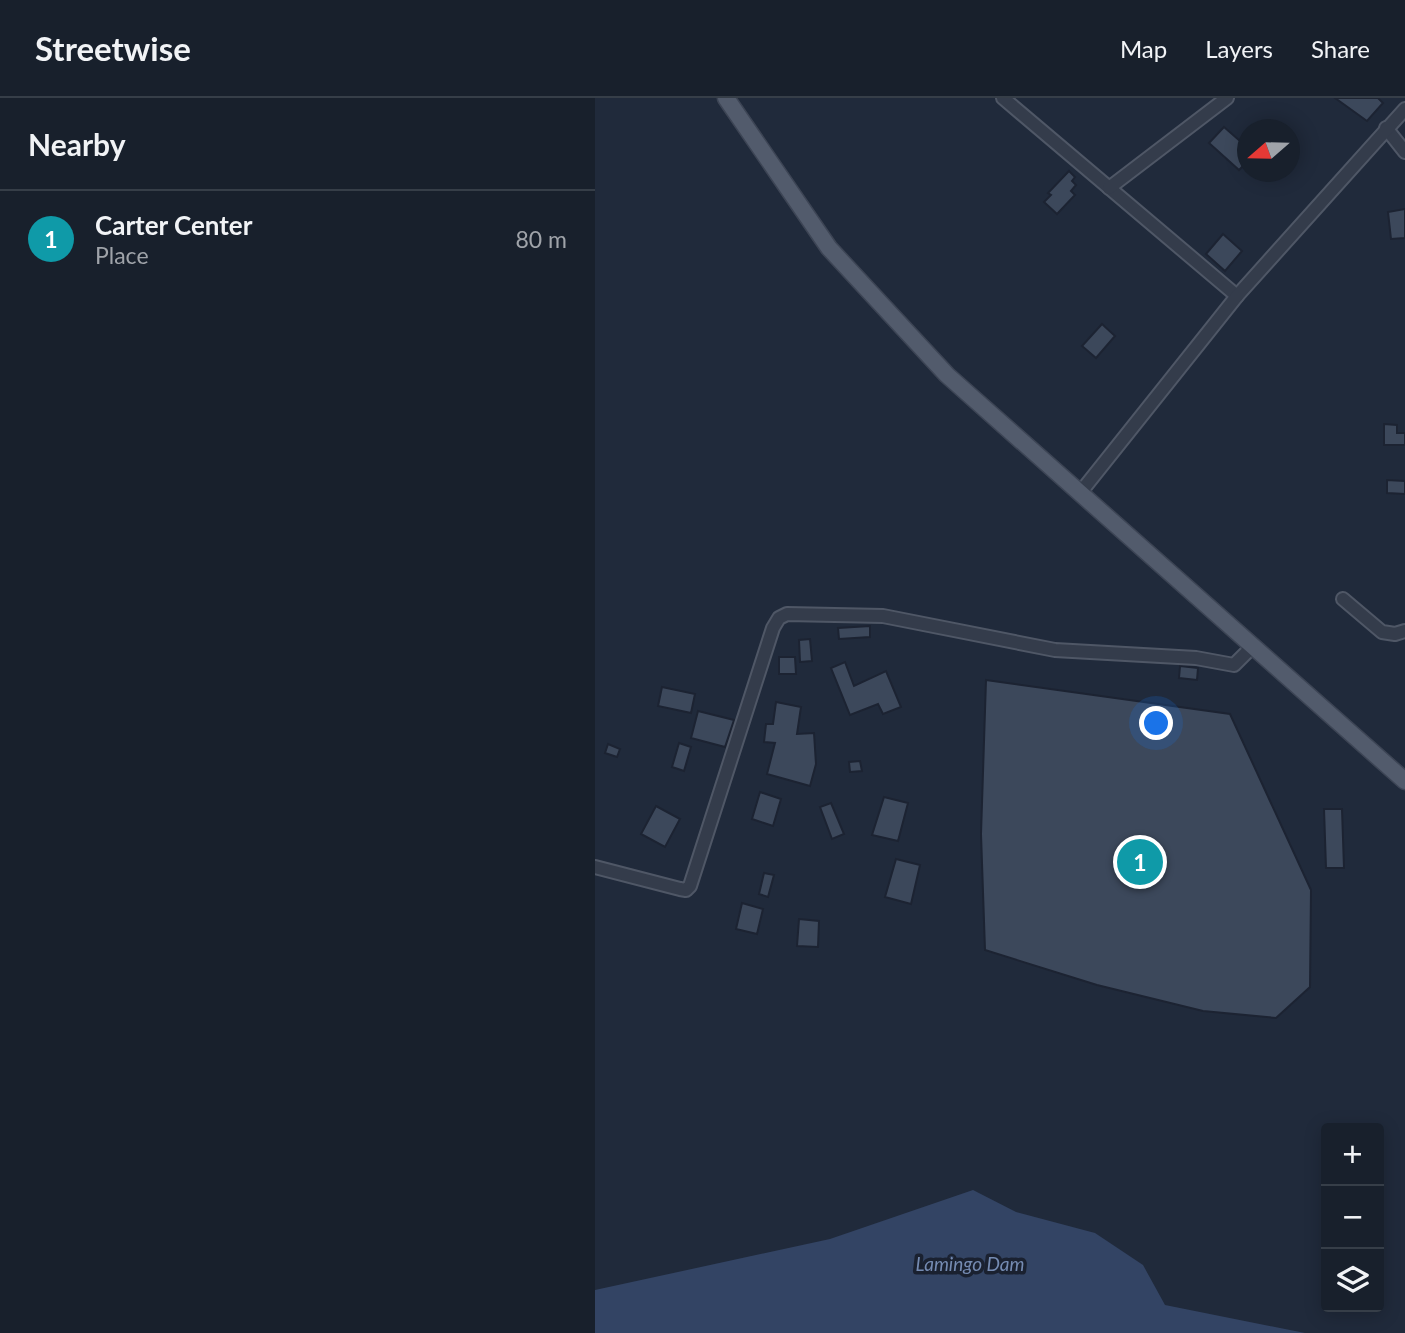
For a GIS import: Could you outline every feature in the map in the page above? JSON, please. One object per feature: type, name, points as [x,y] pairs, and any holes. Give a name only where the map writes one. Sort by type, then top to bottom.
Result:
[{"type":"main road","points":[[726,98],[829,247],[947,375],[1405,780]]},
{"type":"street","points":[[1003,98],[1237,296]]},
{"type":"street","points":[[1109,188],[1224,99]]},
{"type":"street","points":[[1080,493],[1237,296],[1405,109]]},
{"type":"street","points":[[1386,128],[1405,152]]},
{"type":"street","points":[[1343,599],[1382,632],[1395,634],[1405,631]]},
{"type":"street","points":[[595,867],[680,890],[691,886],[773,628],[779,618],[787,614],[883,616],[1055,650],[1196,658],[1234,665],[1253,646]]},
{"type":"water","name":"Lamingo Dam","points":[[973,1190],[1016,1212],[1095,1233],[1143,1265],[1165,1305],[1305,1333],[595,1333],[595,1290],[830,1239]]},
{"type":"building","points":[[1335,98],[1378,98],[1383,103],[1367,121]]},
{"type":"building","points":[[1224,127],[1237,138],[1237,168],[1209,143]]},
{"type":"building","points":[[1069,171],[1075,177],[1072,181],[1076,185],[1071,191],[1075,195],[1057,214],[1044,202],[1051,195],[1048,193]]},
{"type":"building","points":[[1405,209],[1405,238],[1391,239],[1388,212]]},
{"type":"building","points":[[1223,234],[1242,251],[1225,271],[1206,254]]},
{"type":"building","points":[[1102,324],[1115,336],[1096,358],[1082,346]]},
{"type":"building","points":[[1384,424],[1397,425],[1397,433],[1405,433],[1405,445],[1384,445]]},
{"type":"building","points":[[1387,480],[1405,481],[1405,494],[1387,493]]},
{"type":"building","points":[[870,626],[870,637],[839,639],[838,628]]},
{"type":"building","points":[[810,639],[812,661],[800,662],[799,640]]},
{"type":"building","points":[[779,657],[795,657],[796,674],[779,674]]},
{"type":"building","points":[[845,662],[854,686],[886,671],[901,707],[883,714],[878,704],[850,715],[831,668]]},
{"type":"building","points":[[1180,666],[1198,668],[1197,680],[1179,678]]},
{"type":"building","points":[[986,680],[1230,714],[1311,890],[1310,987],[1276,1018],[1203,1011],[1097,985],[985,950],[981,834]]},
{"type":"building","points":[[662,687],[695,694],[691,713],[658,706]]},
{"type":"building","points":[[776,702],[801,707],[797,734],[814,733],[816,764],[810,786],[767,774],[775,743],[764,742],[766,724],[773,724]]},
{"type":"building","points":[[698,711],[734,720],[725,747],[691,738]]},
{"type":"building","points":[[679,743],[691,747],[684,771],[672,767]]},
{"type":"building","points":[[608,744],[620,749],[617,757],[605,753]]},
{"type":"building","points":[[860,761],[862,771],[850,772],[849,762]]},
{"type":"building","points":[[760,792],[781,799],[773,826],[752,819]]},
{"type":"building","points":[[884,797],[908,803],[898,841],[872,835]]},
{"type":"building","points":[[831,803],[844,834],[832,839],[820,807]]},
{"type":"building","points":[[656,806],[680,819],[665,847],[641,834]]},
{"type":"building","points":[[1324,809],[1342,809],[1344,868],[1326,868]]},
{"type":"building","points":[[896,859],[920,865],[911,904],[885,897]]},
{"type":"building","points":[[764,873],[774,875],[768,897],[759,894]]},
{"type":"building","points":[[742,903],[763,909],[757,934],[736,929]]},
{"type":"building","points":[[799,919],[819,921],[818,947],[797,946]]},
{"type":"place","name":"Carter Center","points":[[1140,862]]}]
